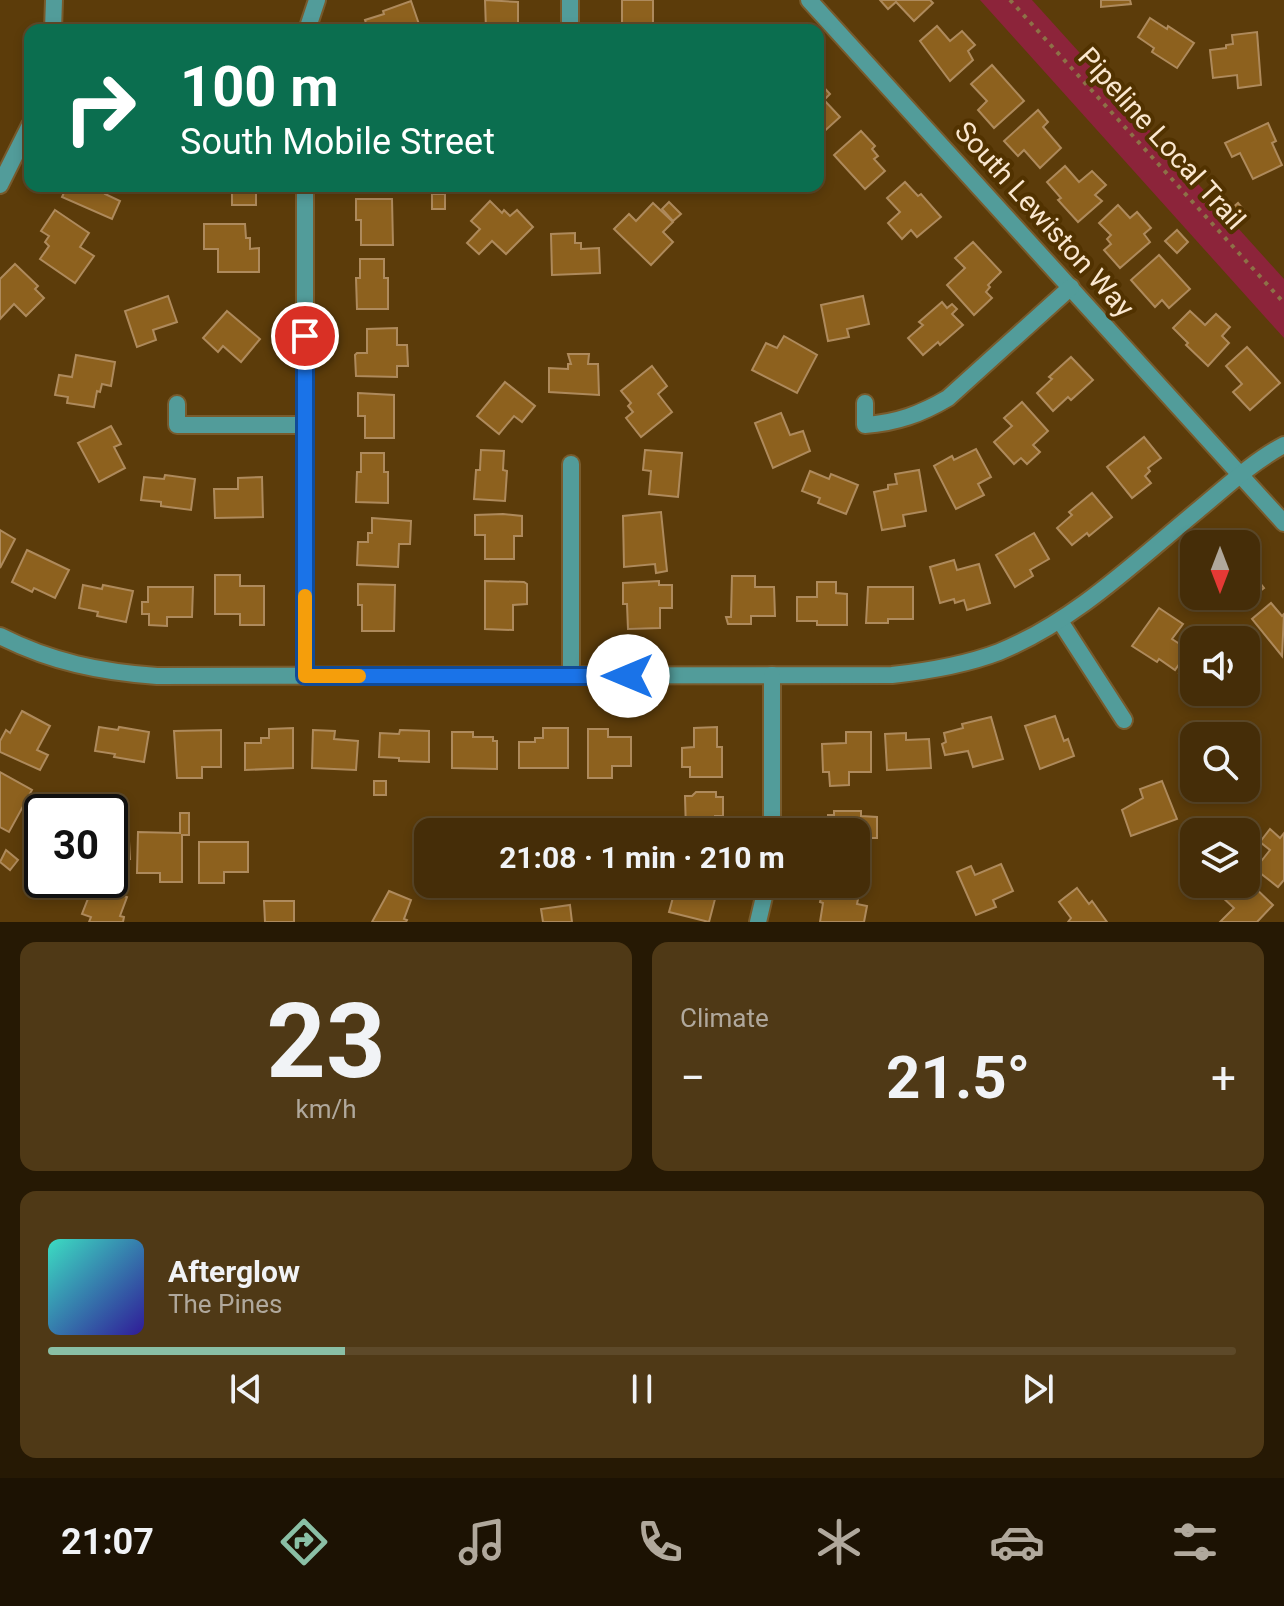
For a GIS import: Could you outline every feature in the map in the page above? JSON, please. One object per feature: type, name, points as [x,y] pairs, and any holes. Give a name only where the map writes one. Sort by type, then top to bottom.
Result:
[{"type":"street","points":[[53,24],[54,0]]},
{"type":"street","points":[[309,24],[317,0]]},
{"type":"street","points":[[570,0],[570,24]]},
{"type":"street","name":"South Lewiston Way","points":[[809,0],[1284,523]]},
{"type":"street","points":[[0,185],[24,137]]},
{"type":"street","points":[[305,192],[305,676]]},
{"type":"street","points":[[865,403],[865,425],[902,420],[929,409],[948,398],[1071,287]]},
{"type":"street","points":[[177,404],[177,425],[305,425]]},
{"type":"street","points":[[0,636],[44,656],[111,673],[157,676],[892,675],[928,671],[998,652],[1060,621],[1240,474],[1284,445]]},
{"type":"street","points":[[571,464],[571,676]]},
{"type":"street","points":[[1060,621],[1124,720]]},
{"type":"street","points":[[772,675],[772,818]]},
{"type":"street","points":[[758,922],[764,898]]},
{"type":"path","name":"Pipeline Local Trail","points":[[1010,0],[1284,303]]},
{"type":"shaded area","points":[[980,0],[1032,0],[1284,279],[1284,338]]},
{"type":"building","points":[[485,0],[518,2],[518,24],[486,24]]},
{"type":"building","points":[[622,0],[653,0],[653,24],[622,24]]},
{"type":"building","points":[[880,0],[930,0],[933,3],[914,21],[896,2],[888,9]]},
{"type":"building","points":[[1101,0],[1130,0],[1131,4],[1101,7]]},
{"type":"building","points":[[411,1],[419,24],[366,24],[365,20],[384,14],[383,11]]},
{"type":"building","points":[[1150,18],[1194,43],[1177,68],[1152,52],[1154,48],[1138,37]]},
{"type":"building","points":[[937,26],[950,41],[962,31],[975,45],[968,51],[973,60],[950,81],[920,41]]},
{"type":"building","points":[[1257,32],[1261,85],[1238,88],[1237,75],[1213,78],[1210,50],[1233,44],[1232,35]]},
{"type":"building","points":[[992,65],[1024,101],[994,128],[978,110],[987,101],[971,84]]},
{"type":"building","points":[[824,100],[840,117],[824,131]]},
{"type":"building","points":[[1038,110],[1048,122],[1043,127],[1061,148],[1040,168],[1024,150],[1018,156],[1004,141]]},
{"type":"building","points":[[1268,123],[1276,141],[1272,143],[1282,165],[1253,179],[1240,153],[1232,157],[1225,143]]},
{"type":"building","points":[[861,131],[875,146],[872,149],[878,156],[874,159],[885,171],[865,189],[834,155]]},
{"type":"building","points":[[1065,166],[1079,182],[1092,171],[1106,185],[1095,195],[1102,201],[1078,222],[1047,182]]},
{"type":"building","points":[[905,182],[918,196],[921,194],[941,217],[917,237],[911,230],[902,239],[888,223],[900,212],[887,198]]},
{"type":"building","points":[[64,192],[106,192],[120,201],[112,219],[62,197]]},
{"type":"building","points":[[232,192],[256,192],[256,205],[232,205]]},
{"type":"building","points":[[432,194],[445,194],[445,209],[432,209]]},
{"type":"building","points":[[356,199],[392,199],[393,245],[361,245],[361,220],[356,220]]},
{"type":"building","points":[[490,201],[510,216],[517,210],[533,227],[506,254],[492,241],[479,254],[467,243],[480,229],[471,221]]},
{"type":"building","points":[[669,202],[681,214],[673,221],[662,209]]},
{"type":"building","points":[[653,203],[673,222],[663,232],[673,242],[651,265],[614,229],[629,214],[636,221]]},
{"type":"building","points":[[1238,203],[1248,215],[1237,224],[1229,216],[1232,213],[1230,210]]},
{"type":"building","points":[[1118,205],[1130,218],[1137,212],[1151,228],[1144,234],[1150,242],[1120,268],[1104,250],[1111,244],[1107,239],[1111,235],[1099,223]]},
{"type":"building","points":[[55,210],[89,233],[80,247],[94,256],[75,283],[40,259],[49,246],[45,242],[49,236],[41,231]]},
{"type":"building","points":[[204,224],[245,224],[250,249],[259,248],[259,272],[218,272],[218,249],[204,249]]},
{"type":"building","points":[[1177,230],[1188,242],[1177,253],[1165,241]]},
{"type":"building","points":[[575,233],[575,243],[581,243],[581,249],[599,248],[600,273],[552,275],[551,234]]},
{"type":"building","points":[[973,242],[1001,272],[988,285],[990,287],[986,292],[992,298],[974,315],[947,285],[965,268],[955,258]]},
{"type":"building","points":[[1159,255],[1190,289],[1169,308],[1162,300],[1155,307],[1131,280]]},
{"type":"building","points":[[360,259],[384,259],[384,278],[388,278],[388,309],[357,309],[356,278],[360,278]]},
{"type":"building","points":[[15,264],[38,286],[35,289],[44,298],[26,316],[14,304],[0,319],[0,279]]},
{"type":"building","points":[[168,296],[177,322],[153,330],[156,340],[137,347],[125,311]]},
{"type":"building","points":[[863,296],[869,324],[847,329],[849,337],[828,341],[821,305]]},
{"type":"building","points":[[942,302],[947,308],[952,304],[957,309],[952,314],[963,325],[923,355],[908,338],[923,325],[919,322]]},
{"type":"building","points":[[227,311],[260,339],[241,362],[223,346],[218,352],[203,338]]},
{"type":"building","points":[[1190,311],[1205,325],[1216,314],[1230,327],[1222,336],[1229,343],[1208,366],[1173,328]]},
{"type":"building","points":[[397,328],[397,345],[407,345],[408,366],[397,366],[397,377],[356,376],[355,355],[367,353],[367,329]]},
{"type":"building","points":[[784,336],[817,355],[797,393],[752,370],[766,343],[777,348]]},
{"type":"building","points":[[1247,347],[1280,383],[1250,410],[1233,392],[1242,384],[1226,366]]},
{"type":"building","points":[[568,354],[589,354],[588,364],[598,364],[599,395],[549,392],[549,368],[568,369],[568,364],[571,364]]},
{"type":"building","points":[[76,355],[115,362],[111,386],[102,384],[100,392],[97,391],[94,407],[67,403],[68,397],[55,395],[59,375],[72,377]]},
{"type":"building","points":[[1071,357],[1093,380],[1053,411],[1037,393]]},
{"type":"building","points":[[652,366],[667,386],[658,394],[672,412],[641,437],[626,418],[633,412],[628,406],[631,403],[621,391]]},
{"type":"building","points":[[505,382],[535,406],[522,422],[514,416],[499,434],[477,416]]},
{"type":"building","points":[[358,393],[394,395],[394,438],[365,438],[365,416],[358,416]]},
{"type":"building","points":[[1022,402],[1048,431],[1033,445],[1040,452],[1027,464],[1021,458],[1014,464],[994,442],[1012,426],[1004,418]]},
{"type":"building","points":[[781,413],[790,435],[803,431],[810,451],[773,468],[755,423]]},
{"type":"building","points":[[111,426],[121,444],[114,447],[125,468],[99,482],[78,443]]},
{"type":"building","points":[[1144,437],[1161,458],[1148,468],[1150,471],[1145,476],[1151,483],[1132,498],[1107,467]]},
{"type":"building","points":[[976,449],[991,477],[978,484],[984,495],[956,509],[934,466],[952,456],[954,460]]},
{"type":"building","points":[[481,450],[504,451],[503,470],[507,471],[505,501],[474,499]]},
{"type":"building","points":[[645,450],[682,453],[678,497],[649,494],[651,471],[643,470]]},
{"type":"building","points":[[361,453],[384,453],[384,472],[388,472],[388,503],[356,502]]},
{"type":"building","points":[[919,470],[926,511],[903,515],[905,526],[882,530],[874,492],[897,484],[895,474]]},
{"type":"building","points":[[810,471],[829,479],[831,474],[858,485],[846,514],[818,503],[820,498],[802,491]]},
{"type":"building","points":[[165,475],[195,479],[191,510],[141,500],[144,477],[164,479]]},
{"type":"building","points":[[262,477],[263,517],[215,518],[214,489],[238,489],[238,478]]},
{"type":"building","points":[[1092,493],[1112,517],[1072,545],[1057,528],[1072,515],[1069,512]]},
{"type":"building","points":[[661,512],[667,571],[656,573],[655,564],[624,567],[623,516]]},
{"type":"building","points":[[475,515],[522,516],[522,536],[514,536],[514,559],[485,559],[485,535],[475,535]]},
{"type":"building","points":[[372,518],[411,521],[410,544],[399,544],[398,567],[357,565],[358,542],[368,542],[368,533],[372,533]]},
{"type":"building","points":[[0,530],[15,539],[0,568]]},
{"type":"building","points":[[1034,533],[1049,559],[1030,570],[1033,576],[1015,587],[996,555]]},
{"type":"building","points":[[27,550],[69,570],[55,598],[12,582]]},
{"type":"building","points":[[954,560],[957,570],[979,564],[990,603],[967,610],[964,600],[940,603],[930,567]]},
{"type":"building","points":[[215,575],[240,575],[240,586],[264,586],[264,625],[240,625],[240,614],[215,614]]},
{"type":"building","points":[[732,576],[755,576],[755,587],[774,587],[775,616],[751,616],[751,624],[728,624],[726,617],[731,617]]},
{"type":"building","points":[[485,581],[527,584],[527,604],[513,605],[513,630],[485,629]]},
{"type":"building","points":[[659,581],[659,585],[672,585],[672,608],[660,608],[660,628],[628,629],[623,583]]},
{"type":"building","points":[[817,582],[836,582],[836,593],[847,594],[847,625],[797,621],[797,597],[817,597]]},
{"type":"building","points":[[358,584],[395,585],[394,631],[362,631]]},
{"type":"building","points":[[83,585],[133,591],[126,622],[97,616],[98,612],[79,608]]},
{"type":"building","points":[[148,587],[193,587],[192,617],[167,617],[167,626],[149,625],[149,614],[142,614],[142,602],[148,602]]},
{"type":"building","points":[[868,587],[913,587],[913,619],[866,623]]},
{"type":"building","points":[[1271,603],[1282,616],[1284,614],[1282,656],[1260,626],[1252,619]]},
{"type":"building","points":[[1159,608],[1183,624],[1172,639],[1180,644],[1180,663],[1175,670],[1132,646]]},
{"type":"building","points":[[22,711],[50,726],[37,750],[48,755],[40,770],[0,752],[0,741],[6,730],[10,733]]},
{"type":"building","points":[[1055,716],[1064,741],[1068,739],[1074,756],[1040,769],[1025,726]]},
{"type":"building","points":[[991,717],[1003,759],[973,767],[968,751],[945,755],[942,744],[946,742],[944,733],[963,728],[962,724]]},
{"type":"building","points":[[99,727],[149,732],[144,762],[95,751]]},
{"type":"building","points":[[717,727],[717,747],[722,747],[722,777],[690,777],[690,767],[682,767],[682,748],[694,747],[694,728]]},
{"type":"building","points":[[293,728],[293,768],[245,770],[245,743],[261,743],[261,738],[269,738],[269,729]]},
{"type":"building","points":[[543,728],[568,728],[568,768],[519,768],[519,742],[535,742],[535,738],[543,738]]},
{"type":"building","points":[[588,729],[608,729],[608,737],[631,737],[631,766],[612,766],[612,778],[588,778]]},
{"type":"building","points":[[221,730],[221,767],[202,767],[202,778],[177,778],[174,731]]},
{"type":"building","points":[[313,730],[335,731],[334,739],[358,741],[356,770],[312,768]]},
{"type":"building","points":[[400,730],[429,731],[429,762],[379,757],[380,733],[399,734]]},
{"type":"building","points":[[452,732],[473,732],[473,737],[493,737],[493,741],[497,741],[497,769],[452,768]]},
{"type":"building","points":[[846,732],[871,732],[871,772],[849,772],[849,785],[830,786],[829,772],[823,772],[822,744],[846,743]]},
{"type":"building","points":[[906,733],[906,740],[929,739],[931,768],[887,770],[885,734]]},
{"type":"building","points":[[0,772],[32,790],[30,794],[24,794],[24,805],[9,832],[0,827]]},
{"type":"building","points":[[374,781],[386,781],[386,795],[374,795]]},
{"type":"building","points":[[1162,781],[1177,819],[1131,836],[1122,810],[1143,798],[1140,789]]},
{"type":"building","points":[[696,792],[716,792],[716,797],[723,797],[723,816],[686,818],[685,796]]},
{"type":"building","points":[[834,811],[861,811],[861,816],[877,817],[877,838],[870,838],[870,818],[828,818],[828,815],[834,815]]},
{"type":"building","points":[[180,813],[189,813],[189,835],[182,835],[182,882],[160,882],[160,873],[137,873],[138,832],[180,833]]},
{"type":"building","points":[[1270,829],[1280,838],[1284,833],[1284,880],[1278,887],[1260,873],[1260,863],[1270,850],[1260,842]]},
{"type":"building","points":[[199,842],[248,842],[248,872],[224,872],[224,883],[199,883]]},
{"type":"building","points":[[6,850],[18,860],[10,870],[0,862]]},
{"type":"building","points":[[1001,864],[1013,891],[993,900],[996,907],[976,915],[957,872],[971,866],[975,875]]},
{"type":"building","points":[[1077,888],[1089,904],[1092,901],[1107,922],[1068,922],[1071,918],[1059,902]]},
{"type":"building","points":[[389,891],[411,900],[404,919],[406,922],[372,922]]},
{"type":"building","points":[[1260,892],[1273,905],[1257,922],[1220,922],[1234,908],[1223,898],[1260,898]]},
{"type":"building","points":[[88,898],[127,898],[120,916],[124,917],[123,922],[89,922],[91,917],[82,914]]},
{"type":"building","points":[[673,898],[715,899],[709,922],[669,912]]},
{"type":"building","points":[[821,898],[858,898],[857,904],[867,906],[864,922],[820,922],[823,903]]},
{"type":"building","points":[[264,901],[294,901],[294,922],[265,922]]},
{"type":"building","points":[[570,905],[572,922],[543,922],[541,909]]},
{"type":"slow traffic","points":[[305,596],[305,676],[359,676]]},
{"type":"route","points":[[305,336],[305,676],[628,676]]}]
